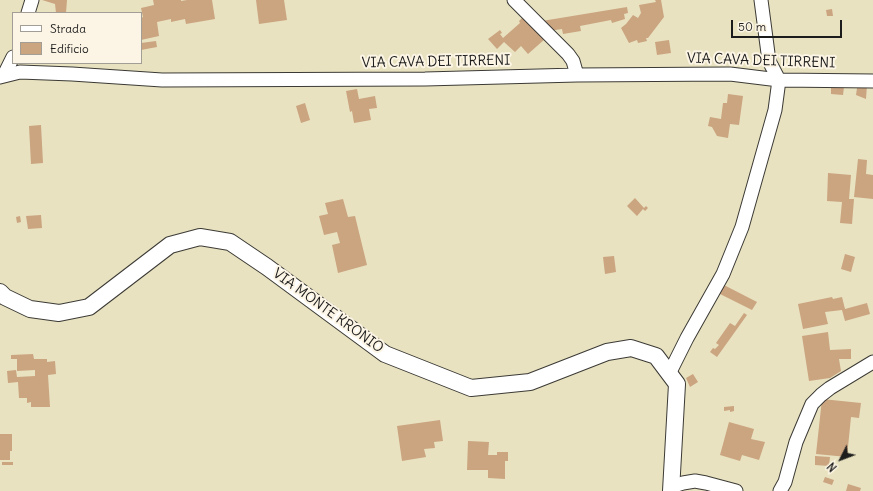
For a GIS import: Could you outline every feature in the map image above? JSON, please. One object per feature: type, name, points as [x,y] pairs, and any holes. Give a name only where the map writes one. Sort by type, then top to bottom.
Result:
[{"type":"street","points":[[28,12],[32,0]]},
{"type":"street","points":[[514,0],[568,54],[573,61],[576,75]]},
{"type":"street","points":[[669,374],[722,274],[742,227],[775,110],[779,80],[769,61],[761,0]]},
{"type":"street","points":[[2,76],[12,59]]},
{"type":"street","name":"VIA CAVA DEI TIRRENI","points":[[2,76],[20,72],[186,80],[425,79],[576,75],[730,74],[779,80],[873,82]]},
{"type":"street","name":"VIA MONTE KRONIO","points":[[0,292],[30,309],[58,313],[89,307],[170,245],[200,237],[230,242],[267,267],[385,354],[471,388],[530,382],[607,352],[631,348],[656,356],[677,384],[671,489]]},
{"type":"street","points":[[780,491],[785,482],[796,442],[812,404],[830,388],[873,362]]},
{"type":"street","points":[[671,489],[683,483],[695,481],[736,491]]},
{"type":"building","points":[[42,0],[67,0],[66,12],[56,12],[55,4]]},
{"type":"building","points":[[153,0],[212,0],[215,19],[186,24],[185,19],[171,22],[171,19],[157,22],[159,36],[142,40],[143,17],[141,8],[154,5]]},
{"type":"building","points":[[256,0],[284,0],[287,20],[259,24]]},
{"type":"building","points":[[655,0],[661,0],[664,17],[648,38],[646,38],[647,41],[638,43],[637,40],[629,43],[621,28],[633,15],[638,18],[641,13],[639,5],[656,2]]},
{"type":"building","points":[[627,7],[628,13],[624,14],[625,19],[612,23],[611,20],[580,26],[581,31],[563,34],[562,29],[549,31],[542,21]]},
{"type":"building","points":[[832,9],[833,16],[827,16],[826,10]]},
{"type":"building","points":[[524,16],[545,39],[528,54],[521,46],[515,52],[504,42],[497,49],[488,39],[500,30],[502,33],[500,34],[503,38],[520,23],[519,21]]},
{"type":"building","points":[[669,40],[671,53],[657,55],[655,42]]},
{"type":"building","points":[[156,41],[157,47],[142,50],[142,43]]},
{"type":"building","points":[[831,83],[844,87],[843,95],[831,94]]},
{"type":"building","points":[[867,85],[866,99],[856,95],[857,88]]},
{"type":"building","points":[[357,89],[359,99],[375,96],[377,108],[369,109],[371,120],[354,123],[352,111],[350,112],[346,91]]},
{"type":"building","points":[[728,94],[743,96],[739,125],[730,124],[728,138],[717,136],[712,127],[708,126],[710,117],[721,119],[723,103],[727,103]]},
{"type":"building","points":[[305,103],[310,120],[301,123],[296,106]]},
{"type":"building","points":[[41,125],[43,163],[31,164],[29,126]]},
{"type":"building","points":[[858,159],[867,160],[866,174],[873,175],[873,199],[854,197]]},
{"type":"building","points":[[828,173],[851,175],[849,199],[854,199],[852,224],[840,223],[842,202],[827,201]]},
{"type":"building","points":[[635,198],[644,208],[646,206],[648,208],[645,211],[643,209],[637,216],[627,206]]},
{"type":"building","points":[[343,199],[348,217],[355,216],[367,265],[338,273],[332,245],[340,243],[337,232],[324,235],[319,216],[328,214],[325,203]]},
{"type":"building","points":[[41,215],[42,228],[28,229],[26,216]]},
{"type":"building","points":[[20,216],[21,222],[17,223],[16,217]]},
{"type":"building","points":[[845,254],[855,257],[851,272],[841,269]]},
{"type":"building","points":[[614,256],[616,272],[605,274],[603,257]]},
{"type":"building","points":[[720,283],[757,302],[752,310],[716,292]]},
{"type":"building","points":[[832,297],[833,299],[842,297],[845,309],[867,303],[870,314],[845,321],[842,310],[825,312],[828,324],[803,329],[798,304]]},
{"type":"building","points":[[744,313],[747,315],[717,357],[710,352],[713,348],[715,349],[719,345],[716,343],[730,323],[735,326]]},
{"type":"building","points":[[828,332],[830,350],[851,349],[851,359],[839,359],[841,371],[830,378],[809,381],[802,336]]},
{"type":"building","points":[[33,354],[34,359],[47,359],[47,362],[55,361],[56,374],[48,375],[50,407],[31,407],[31,402],[27,403],[27,398],[19,398],[18,382],[8,383],[7,371],[16,370],[17,377],[35,376],[35,370],[17,371],[17,359],[11,359],[11,355]]},
{"type":"building","points":[[693,374],[698,382],[690,387],[686,378]]},
{"type":"building","points":[[822,399],[861,403],[859,418],[851,417],[847,457],[816,454]]},
{"type":"building","points":[[734,406],[734,411],[724,411],[724,407]]},
{"type":"building","points":[[440,420],[443,441],[434,442],[435,448],[424,449],[426,457],[402,461],[397,426]]},
{"type":"building","points":[[729,422],[754,429],[751,439],[765,442],[759,460],[742,455],[740,461],[720,455]]},
{"type":"building","points":[[0,434],[12,434],[12,451],[10,451],[10,460],[0,460]]},
{"type":"building","points":[[468,441],[489,442],[488,455],[497,455],[497,452],[508,452],[508,461],[505,461],[505,479],[488,478],[488,470],[467,470]]},
{"type":"building","points":[[815,456],[830,457],[829,466],[815,465]]},
{"type":"building","points":[[2,462],[13,462],[13,465],[2,465]]},
{"type":"building","points":[[825,477],[834,480],[832,485],[823,482]]},
{"type":"building","points":[[848,484],[861,488],[860,491],[846,491]]}]
